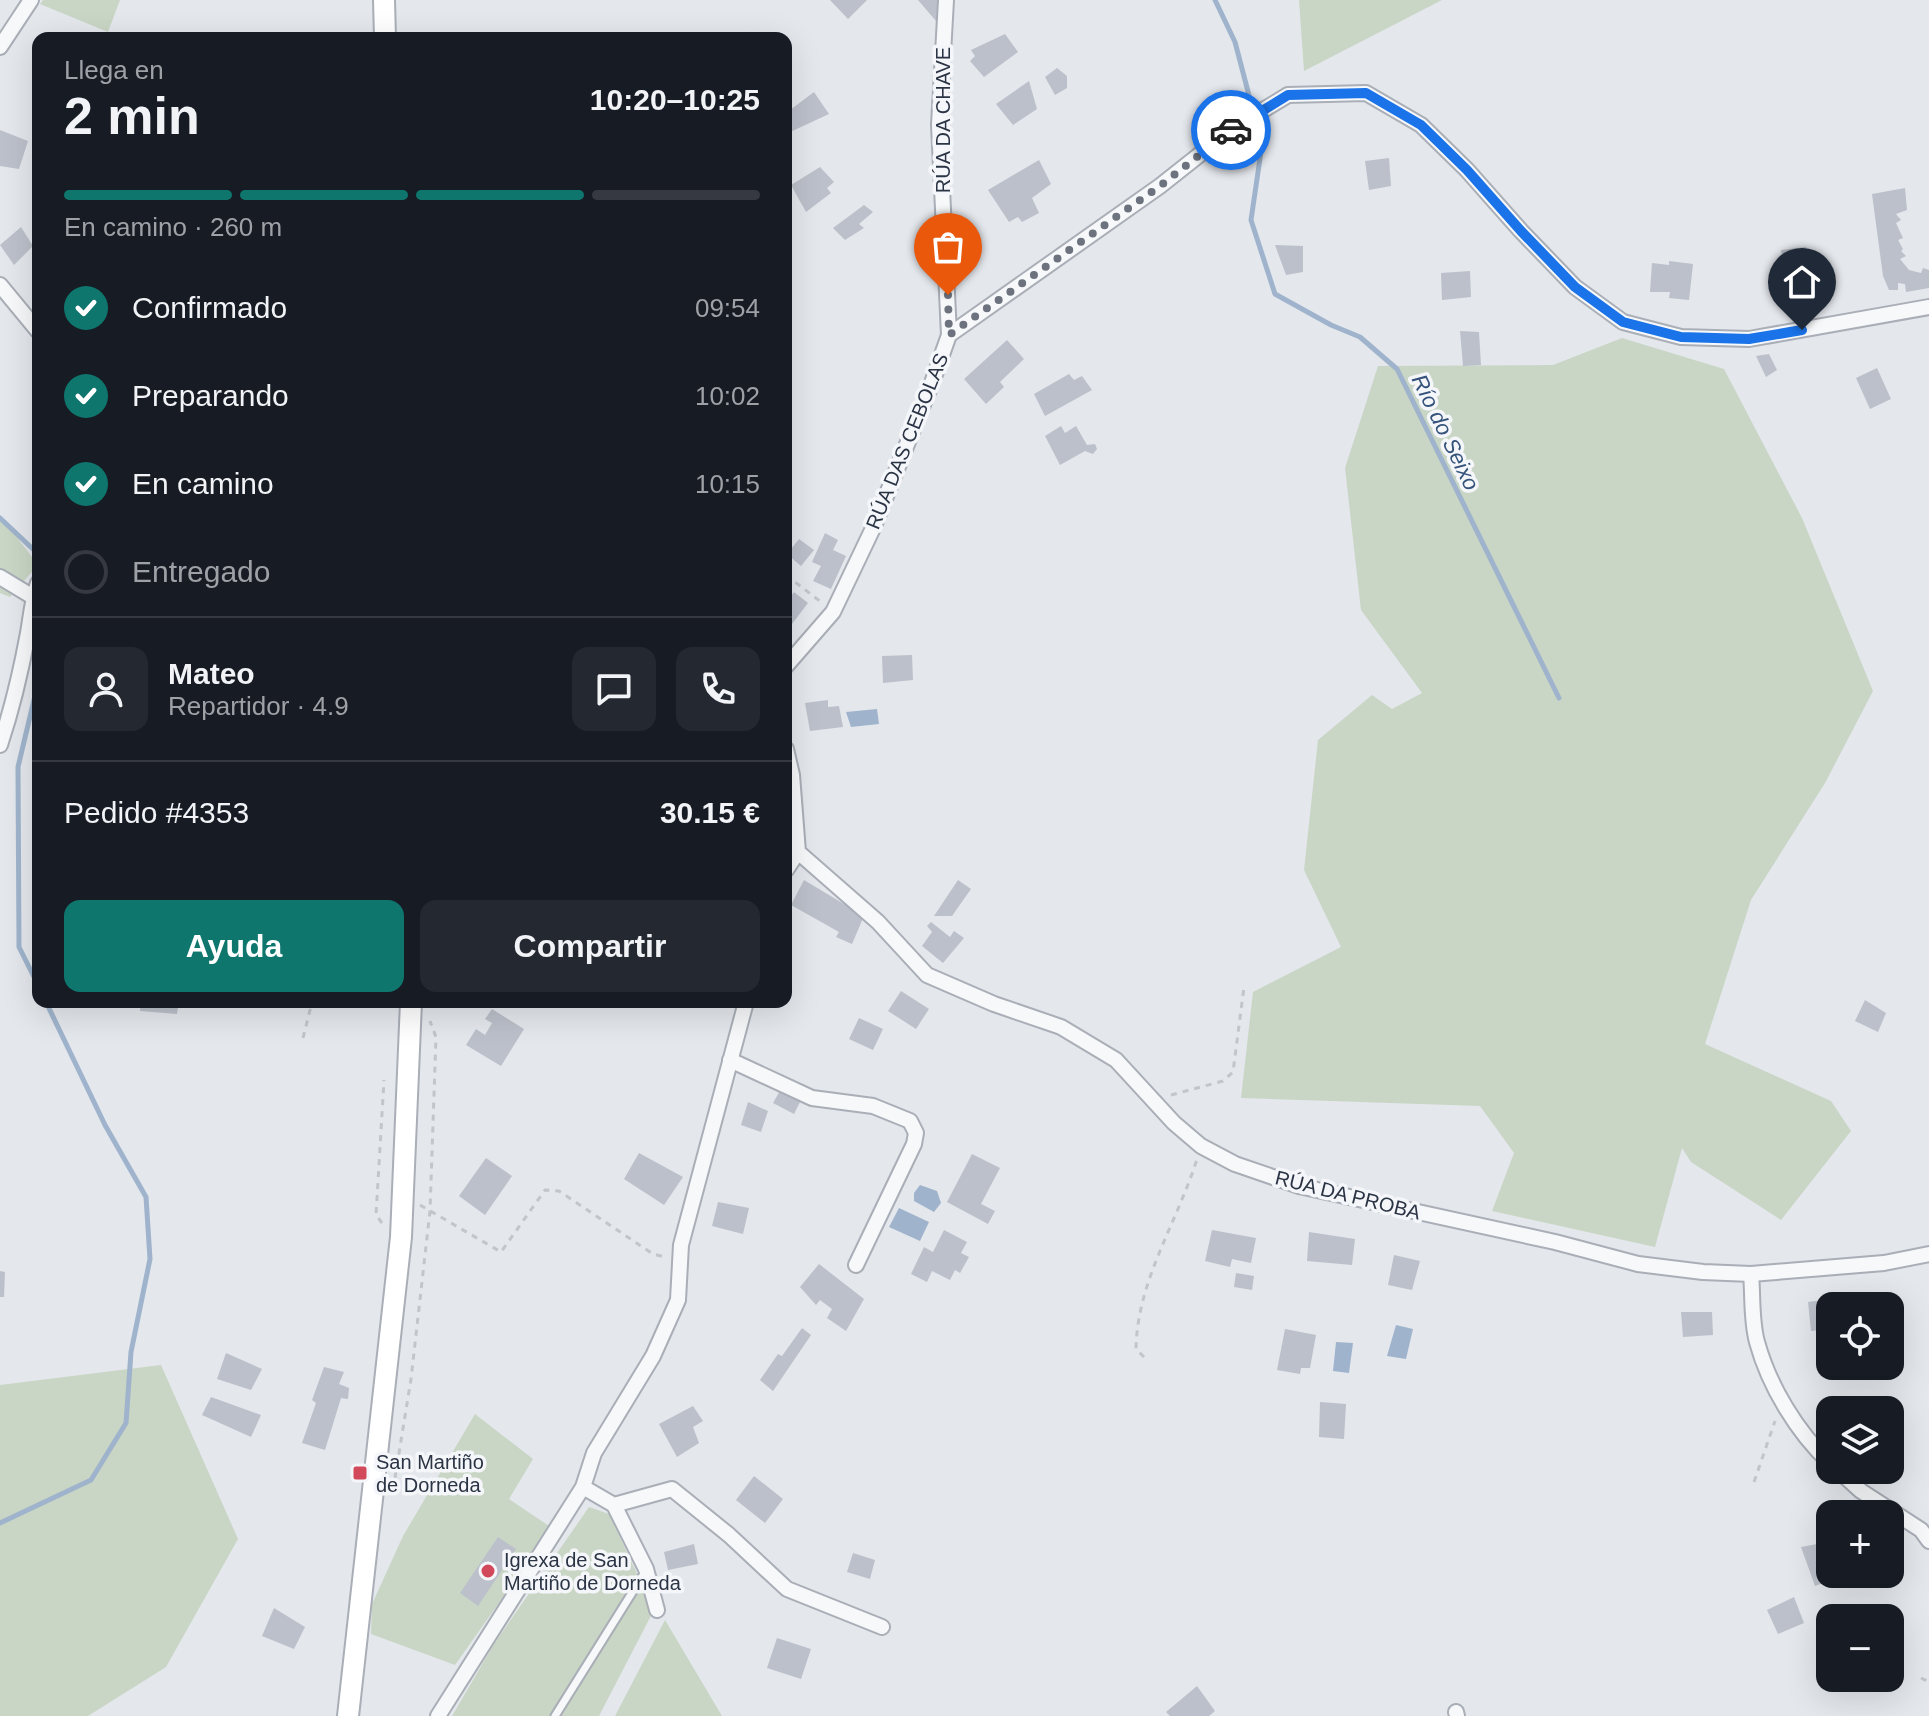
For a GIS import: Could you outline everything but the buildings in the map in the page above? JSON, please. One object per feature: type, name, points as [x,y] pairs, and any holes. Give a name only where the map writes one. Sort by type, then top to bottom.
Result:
[{"type":"main road","points":[[384,0],[385,32]]},
{"type":"main road","points":[[348,1716],[404,1201],[411,1008]]},
{"type":"street","points":[[0,47],[31,0]]},
{"type":"street","name":"RÚA DA CHAVE","points":[[946,0],[939,125],[949,335]]},
{"type":"street","name":"RÚA DAS CEBOLAS","points":[[792,659],[833,612],[874,526],[949,335],[1160,186],[1232,129],[1288,95],[1366,93],[1421,125],[1575,287],[1623,322],[1681,337],[1749,339],[1929,307]]},
{"type":"street","points":[[0,285],[32,324]]},
{"type":"street","points":[[0,577],[32,589]]},
{"type":"street","points":[[0,745],[32,609]]},
{"type":"street","points":[[792,775],[798,852],[792,861]]},
{"type":"street","name":"RÚA DA PROBA","points":[[798,852],[878,922],[927,975],[994,1004],[1061,1027],[1116,1060],[1174,1123],[1201,1146],[1235,1164],[1299,1186],[1555,1242],[1638,1264],[1751,1274],[1884,1263],[1929,1254]]},
{"type":"street","points":[[438,1716],[583,1487],[594,1453],[653,1356],[678,1300],[681,1245],[744,1008]]},
{"type":"street","points":[[730,1060],[812,1098],[873,1106],[910,1121],[916,1133],[914,1144],[856,1265]]},
{"type":"street","points":[[1751,1274],[1757,1341],[1783,1403],[1816,1448]]},
{"type":"street","points":[[1853,1484],[1921,1530],[1929,1541]]},
{"type":"street","points":[[583,1487],[614,1505],[646,1569],[657,1610]]},
{"type":"street","points":[[614,1505],[672,1489],[729,1535],[787,1589],[882,1627]]},
{"type":"lane","points":[[555,1716],[646,1569]]},
{"type":"path","points":[[792,580],[833,612]]},
{"type":"path","points":[[1155,1100],[1223,1081],[1233,1072],[1244,987]]},
{"type":"path","points":[[303,1038],[310,1008]]},
{"type":"path","points":[[399,1457],[430,1211],[436,1037],[428,1016]]},
{"type":"path","points":[[384,1080],[376,1215],[387,1229]]},
{"type":"path","points":[[1144,1357],[1136,1349],[1136,1320],[1201,1146]]},
{"type":"path","points":[[404,1201],[417,1203],[501,1252],[545,1190],[559,1191],[653,1254],[680,1262]]},
{"type":"path","points":[[1754,1482],[1767,1439],[1783,1403]]},
{"type":"path","points":[[1921,1678],[1929,1682]]},
{"type":"green space","points":[[43,0],[120,0],[108,32],[40,4]]},
{"type":"green space","points":[[1299,0],[1442,0],[1304,71]]},
{"type":"green space","points":[[1622,338],[1724,369],[1802,518],[1873,691],[1825,783],[1751,900],[1705,1044],[1831,1101],[1851,1131],[1781,1220],[1691,1162],[1682,1148],[1655,1247],[1492,1211],[1514,1153],[1480,1106],[1241,1098],[1253,992],[1341,947],[1304,870],[1318,740],[1372,695],[1392,709],[1422,693],[1361,610],[1345,468],[1378,366],[1553,365]]},
{"type":"green space","points":[[0,515],[32,557],[32,572],[10,597],[0,593]]},
{"type":"green space","points":[[161,1365],[238,1539],[166,1667],[88,1716],[0,1716],[0,1385]]},
{"type":"green space","points":[[475,1414],[533,1459],[509,1499],[552,1528],[455,1665],[371,1634],[372,1604],[403,1536]]},
{"type":"green space","points":[[589,1507],[609,1514],[654,1610],[599,1716],[452,1716],[494,1644]]},
{"type":"green space","points":[[665,1620],[722,1716],[615,1716]]},
{"type":"water","points":[[877,709],[879,724],[851,727],[846,712]]},
{"type":"water","points":[[920,1185],[937,1191],[941,1203],[934,1212],[914,1201],[914,1193]]},
{"type":"water","points":[[899,1208],[929,1222],[920,1241],[889,1227]]},
{"type":"water","points":[[1396,1325],[1413,1329],[1406,1359],[1387,1356]]},
{"type":"water","points":[[1336,1342],[1353,1343],[1349,1373],[1333,1371]]},
{"type":"waterway","name":"Río do Seixo","points":[[1215,0],[1235,42],[1262,145],[1251,220],[1275,294],[1360,337],[1397,369],[1559,698]]},
{"type":"waterway","points":[[0,518],[32,548]]},
{"type":"waterway","points":[[32,708],[18,767],[19,947],[32,973]]},
{"type":"waterway","points":[[0,1523],[91,1480],[126,1423],[131,1352],[150,1259],[146,1197],[105,1125],[49,1008]]},
{"type":"way so far","points":[[948,295],[949,335],[1160,186],[1231,130]]},
{"type":"place","name":"San Martiño de Dorneda","points":[[360,1473]]},
{"type":"place","name":"Igrexa de San Martiño de Dorneda","points":[[488,1571]]},
{"type":"route","points":[[1231,130],[1288,95],[1366,93],[1421,125],[1575,287],[1623,322],[1681,337],[1749,339],[1802,330]]}]
